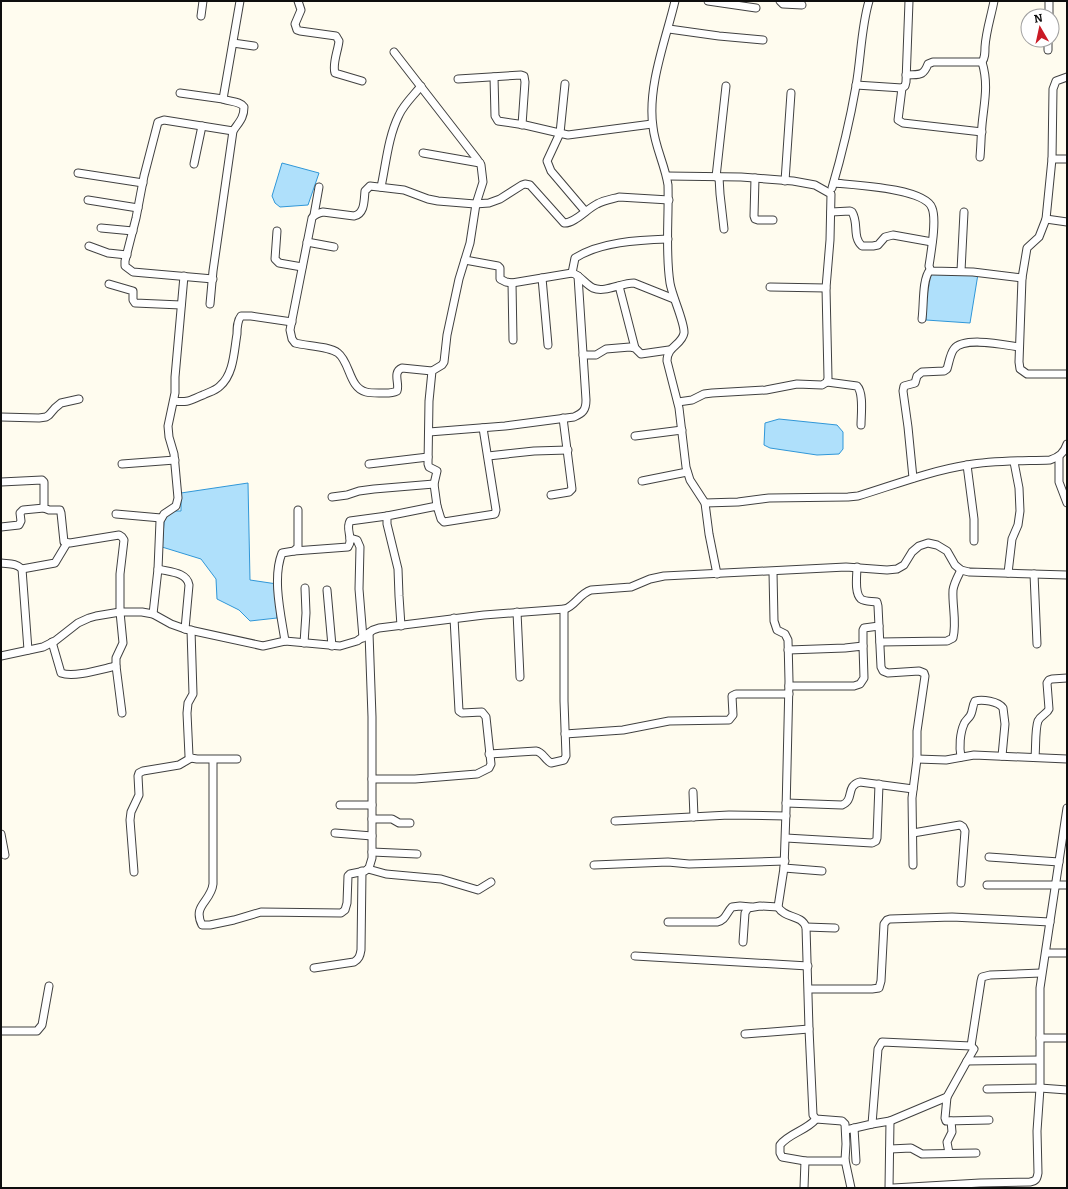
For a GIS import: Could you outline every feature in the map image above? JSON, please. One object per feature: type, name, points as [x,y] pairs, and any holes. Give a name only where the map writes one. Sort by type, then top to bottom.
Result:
[{"type":"street","points":[[201,16],[203,1]]},
{"type":"street","points":[[223,99],[240,1]]},
{"type":"street","points":[[298,1],[301,10],[295,24],[297,30],[336,36],[339,41],[334,68],[335,73],[362,81]]},
{"type":"street","points":[[675,1],[656,77],[652,111],[652,124],[656,146],[667,176],[669,200],[669,271],[674,299],[683,325],[684,335],[669,350],[666,360],[681,401],[683,454],[687,472],[690,480],[705,503],[717,574]]},
{"type":"street","points":[[708,1],[756,8]]},
{"type":"street","points":[[780,1],[783,4],[802,6]]},
{"type":"street","points":[[826,382],[828,378],[826,288],[830,240],[831,194],[846,135],[856,85],[869,1]]},
{"type":"street","points":[[909,1],[906,75],[905,84],[902,88],[898,120],[903,124],[982,132]]},
{"type":"street","points":[[980,157],[987,85],[986,73],[982,62],[984,58],[986,33],[991,18],[994,1]]},
{"type":"street","points":[[669,29],[763,40]]},
{"type":"street","points":[[233,43],[254,46]]},
{"type":"street","points":[[319,187],[290,334],[295,343],[337,352],[344,361],[356,386],[361,390],[366,392],[391,393],[397,391],[397,376],[399,369],[432,370],[442,365],[444,362],[446,335],[459,279],[470,244],[476,204],[483,182],[483,173],[480,163],[458,132],[394,52]]},
{"type":"street","points":[[906,75],[924,73],[928,64],[933,62],[982,62]]},
{"type":"street","points":[[458,79],[521,75],[525,78],[522,125]]},
{"type":"street","points":[[494,77],[496,119],[502,122],[568,135],[652,124]]},
{"type":"street","points":[[1067,77],[1056,82],[1053,89],[1052,158],[1046,219],[1039,237],[1027,248],[1022,278],[1019,347],[1020,369],[1026,374],[1067,374]]},
{"type":"street","points":[[565,84],[560,133],[547,161],[548,165],[585,211]]},
{"type":"street","points":[[856,85],[902,88]]},
{"type":"street","points":[[381,187],[392,132],[396,120],[421,86]]},
{"type":"street","points":[[724,229],[717,177],[726,86]]},
{"type":"street","points":[[180,93],[223,99],[230,102],[240,103],[244,107],[243,119],[233,131],[210,304]]},
{"type":"street","points":[[785,181],[791,93]]},
{"type":"street","points":[[213,279],[133,272],[126,266],[127,255],[158,122],[164,120],[233,131]]},
{"type":"street","points":[[194,164],[202,126]]},
{"type":"street","points":[[423,154],[480,163]]},
{"type":"street","points":[[1052,158],[1067,159]]},
{"type":"street","points":[[78,173],[143,183]]},
{"type":"street","points":[[667,176],[755,178],[785,181],[815,185],[831,194]]},
{"type":"street","points":[[755,178],[755,219],[773,220]]},
{"type":"street","points":[[834,183],[893,189],[913,194],[929,202],[933,211],[934,224],[929,266],[930,270],[924,285],[924,306],[922,318]]},
{"type":"street","points":[[314,215],[323,212],[358,216],[363,209],[366,188],[370,186],[404,190],[433,200],[476,204],[489,203],[500,199],[525,184],[533,187],[564,223],[569,223],[602,201],[619,197],[669,200]]},
{"type":"street","points":[[88,200],[138,208]]},
{"type":"street","points":[[831,212],[852,212],[855,220],[857,239],[862,246],[878,245],[885,237],[893,235],[932,242]]},
{"type":"street","points":[[961,271],[964,212]]},
{"type":"street","points":[[1046,219],[1067,222]]},
{"type":"street","points":[[101,228],[133,232]]},
{"type":"street","points":[[277,231],[275,259],[281,264],[302,267]]},
{"type":"street","points":[[429,432],[483,428],[563,418],[581,414],[585,410],[586,406],[575,258],[586,252],[627,241],[668,239]]},
{"type":"street","points":[[308,242],[334,247]]},
{"type":"street","points":[[89,246],[108,253],[127,255]]},
{"type":"street","points":[[465,260],[496,265],[500,268],[500,277],[502,281],[512,283],[575,274],[593,288],[605,289],[629,283],[640,284],[674,299]]},
{"type":"street","points":[[930,270],[961,271],[1022,278]]},
{"type":"street","points":[[153,614],[158,569],[160,521],[164,514],[173,509],[177,503],[175,460],[169,437],[168,426],[174,401],[184,276]]},
{"type":"street","points":[[542,278],[548,345]]},
{"type":"street","points":[[512,283],[513,340]]},
{"type":"street","points":[[109,284],[133,291],[133,300],[135,303],[181,305]]},
{"type":"street","points":[[618,286],[634,348]]},
{"type":"street","points":[[770,287],[826,288]]},
{"type":"street","points":[[174,401],[192,401],[221,386],[228,376],[233,360],[237,328],[241,316],[292,322]]},
{"type":"street","points":[[914,478],[903,391],[904,386],[915,382],[917,376],[922,372],[944,371],[947,369],[954,349],[957,346],[975,341],[1019,347]]},
{"type":"street","points":[[583,356],[596,355],[603,350],[630,347],[634,348],[641,354],[669,350]]},
{"type":"street","points":[[432,370],[429,401],[428,457],[429,467],[437,471],[434,484],[437,506],[440,519],[444,522],[495,514],[496,510],[483,428]]},
{"type":"street","points":[[681,401],[692,400],[712,392],[766,390],[797,384],[822,385],[826,382],[857,386],[860,388],[862,396],[861,425]]},
{"type":"street","points":[[1,417],[46,417],[62,404],[80,400]]},
{"type":"street","points":[[551,495],[568,492],[572,489],[563,418]]},
{"type":"street","points":[[636,436],[682,430]]},
{"type":"street","points":[[705,503],[738,502],[769,498],[858,496],[949,468],[986,462],[1050,460],[1059,457],[1067,444]]},
{"type":"street","points":[[488,456],[534,450],[568,450]]},
{"type":"street","points":[[369,464],[428,457]]},
{"type":"street","points":[[1059,457],[1059,482],[1067,503]]},
{"type":"street","points":[[122,464],[175,460]]},
{"type":"street","points":[[1008,573],[1012,539],[1018,525],[1020,511],[1014,462]]},
{"type":"street","points":[[967,465],[974,519],[974,541]]},
{"type":"street","points":[[642,481],[687,472]]},
{"type":"street","points":[[1,482],[42,480],[44,482],[44,508]]},
{"type":"street","points":[[332,497],[374,489],[434,484]]},
{"type":"street","points":[[285,641],[278,588],[279,565],[282,553],[348,547],[351,541],[348,527],[350,521],[387,516],[437,506]]},
{"type":"street","points":[[1,527],[19,525],[21,511],[44,508],[48,510],[60,510],[62,541],[67,543],[119,535],[122,536],[125,543],[120,569],[120,612],[123,643],[116,658],[122,713]]},
{"type":"street","points":[[294,551],[298,547],[299,543],[298,510]]},
{"type":"street","points":[[116,514],[161,518]]},
{"type":"street","points":[[387,516],[387,524],[398,569],[401,626]]},
{"type":"street","points":[[314,968],[354,962],[358,960],[361,950],[365,870],[371,864],[372,681],[359,589],[360,547],[357,540],[350,538]]},
{"type":"street","points":[[22,569],[55,563],[67,543]]},
{"type":"street","points":[[1,656],[43,647],[78,623],[96,616],[120,612],[142,612],[153,614],[171,624],[188,630],[263,646],[285,641],[340,646],[349,644],[379,628],[454,618],[517,612],[564,610],[575,604],[581,595],[591,590],[631,587],[650,579],[664,576],[857,568],[887,570],[897,569],[904,565],[912,552],[918,546],[928,543],[937,544],[947,551],[955,565],[961,570],[970,572],[1067,575]]},
{"type":"street","points":[[1,563],[19,565],[22,569],[28,650]]},
{"type":"street","points":[[857,568],[858,595],[865,600],[876,602],[881,667],[883,671],[888,673],[919,672],[924,673],[925,676],[917,731],[913,789],[913,865]]},
{"type":"street","points":[[158,569],[180,574],[186,577],[189,585],[188,630],[193,694],[188,703],[187,713],[188,752],[191,758]]},
{"type":"street","points":[[880,642],[948,641],[953,638],[955,631],[953,590],[954,583],[961,570]]},
{"type":"street","points":[[777,571],[775,628],[785,634],[791,649],[789,686],[790,803],[786,816],[785,864],[778,907]]},
{"type":"street","points":[[1034,574],[1037,644]]},
{"type":"street","points":[[304,643],[306,613],[305,588]]},
{"type":"street","points":[[327,590],[332,646]]},
{"type":"street","points":[[489,754],[536,751],[542,754],[545,760],[551,763],[564,760],[566,756],[564,610]]},
{"type":"street","points":[[517,612],[520,677]]},
{"type":"street","points":[[372,779],[415,779],[477,774],[489,768],[490,764],[486,717],[484,713],[462,713],[460,711],[454,618]]},
{"type":"street","points":[[789,686],[854,686],[860,684],[864,678],[863,630],[864,628],[879,626]]},
{"type":"street","points":[[52,642],[61,673],[74,674],[116,666]]},
{"type":"street","points":[[791,649],[845,648],[864,646]]},
{"type":"street","points":[[1035,757],[1037,724],[1041,716],[1047,713],[1049,709],[1047,683],[1049,680],[1067,678]]},
{"type":"street","points":[[565,734],[618,731],[669,721],[729,720],[733,715],[732,696],[736,694],[789,694]]},
{"type":"street","points":[[961,757],[960,750],[964,722],[970,717],[973,703],[979,700],[997,703],[1003,708],[1005,724],[1002,756]]},
{"type":"street","points":[[916,759],[946,760],[974,755],[1067,759]]},
{"type":"street","points":[[134,872],[130,820],[131,812],[139,795],[139,773],[178,765],[191,758],[213,760],[237,759]]},
{"type":"street","points":[[213,760],[213,884],[211,894],[199,908],[202,925],[210,925],[234,920],[261,912],[341,913],[347,907],[348,876],[350,874],[365,870],[386,874],[441,879],[478,890],[491,882]]},
{"type":"street","points":[[790,803],[842,805],[847,803],[849,800],[850,789],[856,783],[860,782],[913,789]]},
{"type":"street","points":[[786,838],[872,843],[876,841],[879,784]]},
{"type":"street","points":[[693,792],[694,817]]},
{"type":"street","points":[[340,805],[372,805]]},
{"type":"street","points":[[1037,1188],[1041,973],[1046,953],[1055,884],[1064,842],[1067,809]]},
{"type":"street","points":[[615,820],[746,814],[786,816]]},
{"type":"street","points":[[372,819],[392,819],[401,823],[410,823]]},
{"type":"street","points":[[913,833],[960,825],[963,827],[965,831],[961,883]]},
{"type":"street","points":[[335,833],[372,836]]},
{"type":"street","points":[[1,834],[5,855]]},
{"type":"street","points":[[372,852],[417,854]]},
{"type":"street","points":[[989,857],[1059,862]]},
{"type":"street","points":[[594,865],[668,862],[689,864],[785,864],[822,871]]},
{"type":"street","points":[[987,885],[1067,885]]},
{"type":"street","points":[[668,922],[717,922],[722,921],[732,908],[740,906],[760,906],[778,907],[785,914],[799,919],[811,927],[835,928]]},
{"type":"street","points":[[743,942],[745,913],[748,908],[751,907]]},
{"type":"street","points":[[812,989],[879,988],[881,981],[884,924],[890,919],[952,917],[1050,922]]},
{"type":"street","points":[[811,927],[808,966],[812,989],[809,1029],[812,1110],[816,1119]]},
{"type":"street","points":[[1046,953],[1067,953]]},
{"type":"street","points":[[635,956],[808,966]]},
{"type":"street","points":[[990,1120],[946,1121],[944,1118],[947,1098],[974,1050],[971,1046],[982,977],[990,975],[1041,973]]},
{"type":"street","points":[[1,1031],[37,1032],[42,1025],[49,986]]},
{"type":"street","points":[[744,1034],[809,1029]]},
{"type":"street","points":[[1040,1038],[1067,1038]]},
{"type":"street","points":[[872,1124],[878,1049],[882,1042],[971,1046]]},
{"type":"street","points":[[967,1061],[1039,1060]]},
{"type":"street","points":[[987,1089],[1040,1088],[1067,1090]]},
{"type":"street","points":[[850,1129],[890,1122],[947,1098]]},
{"type":"street","points":[[816,1119],[842,1121],[850,1129],[856,1161]]},
{"type":"street","points":[[816,1119],[811,1125],[790,1136],[780,1145],[780,1153],[782,1157],[805,1161],[845,1160]]},
{"type":"street","points":[[949,1153],[947,1142],[952,1132],[951,1121]]},
{"type":"street","points":[[889,1188],[890,1122]]},
{"type":"street","points":[[850,1129],[845,1160],[851,1188]]},
{"type":"street","points":[[890,1149],[908,1148],[922,1154],[976,1153]]},
{"type":"street","points":[[804,1188],[805,1161]]},
{"type":"street","points":[[893,1188],[980,1182],[1030,1182],[1037,1178]]},
{"type":"water","points":[[282,163],[319,173],[308,205],[280,207],[275,203],[272,196]]},
{"type":"water","points":[[930,273],[978,274],[970,323],[926,320],[924,286]]},
{"type":"water","points":[[779,419],[837,425],[843,432],[843,449],[839,454],[817,455],[770,448],[764,445],[765,423]]},
{"type":"water","points":[[248,483],[250,580],[277,584],[277,618],[250,621],[239,610],[217,599],[216,579],[201,559],[162,547],[165,511],[181,511],[181,493]]}]
